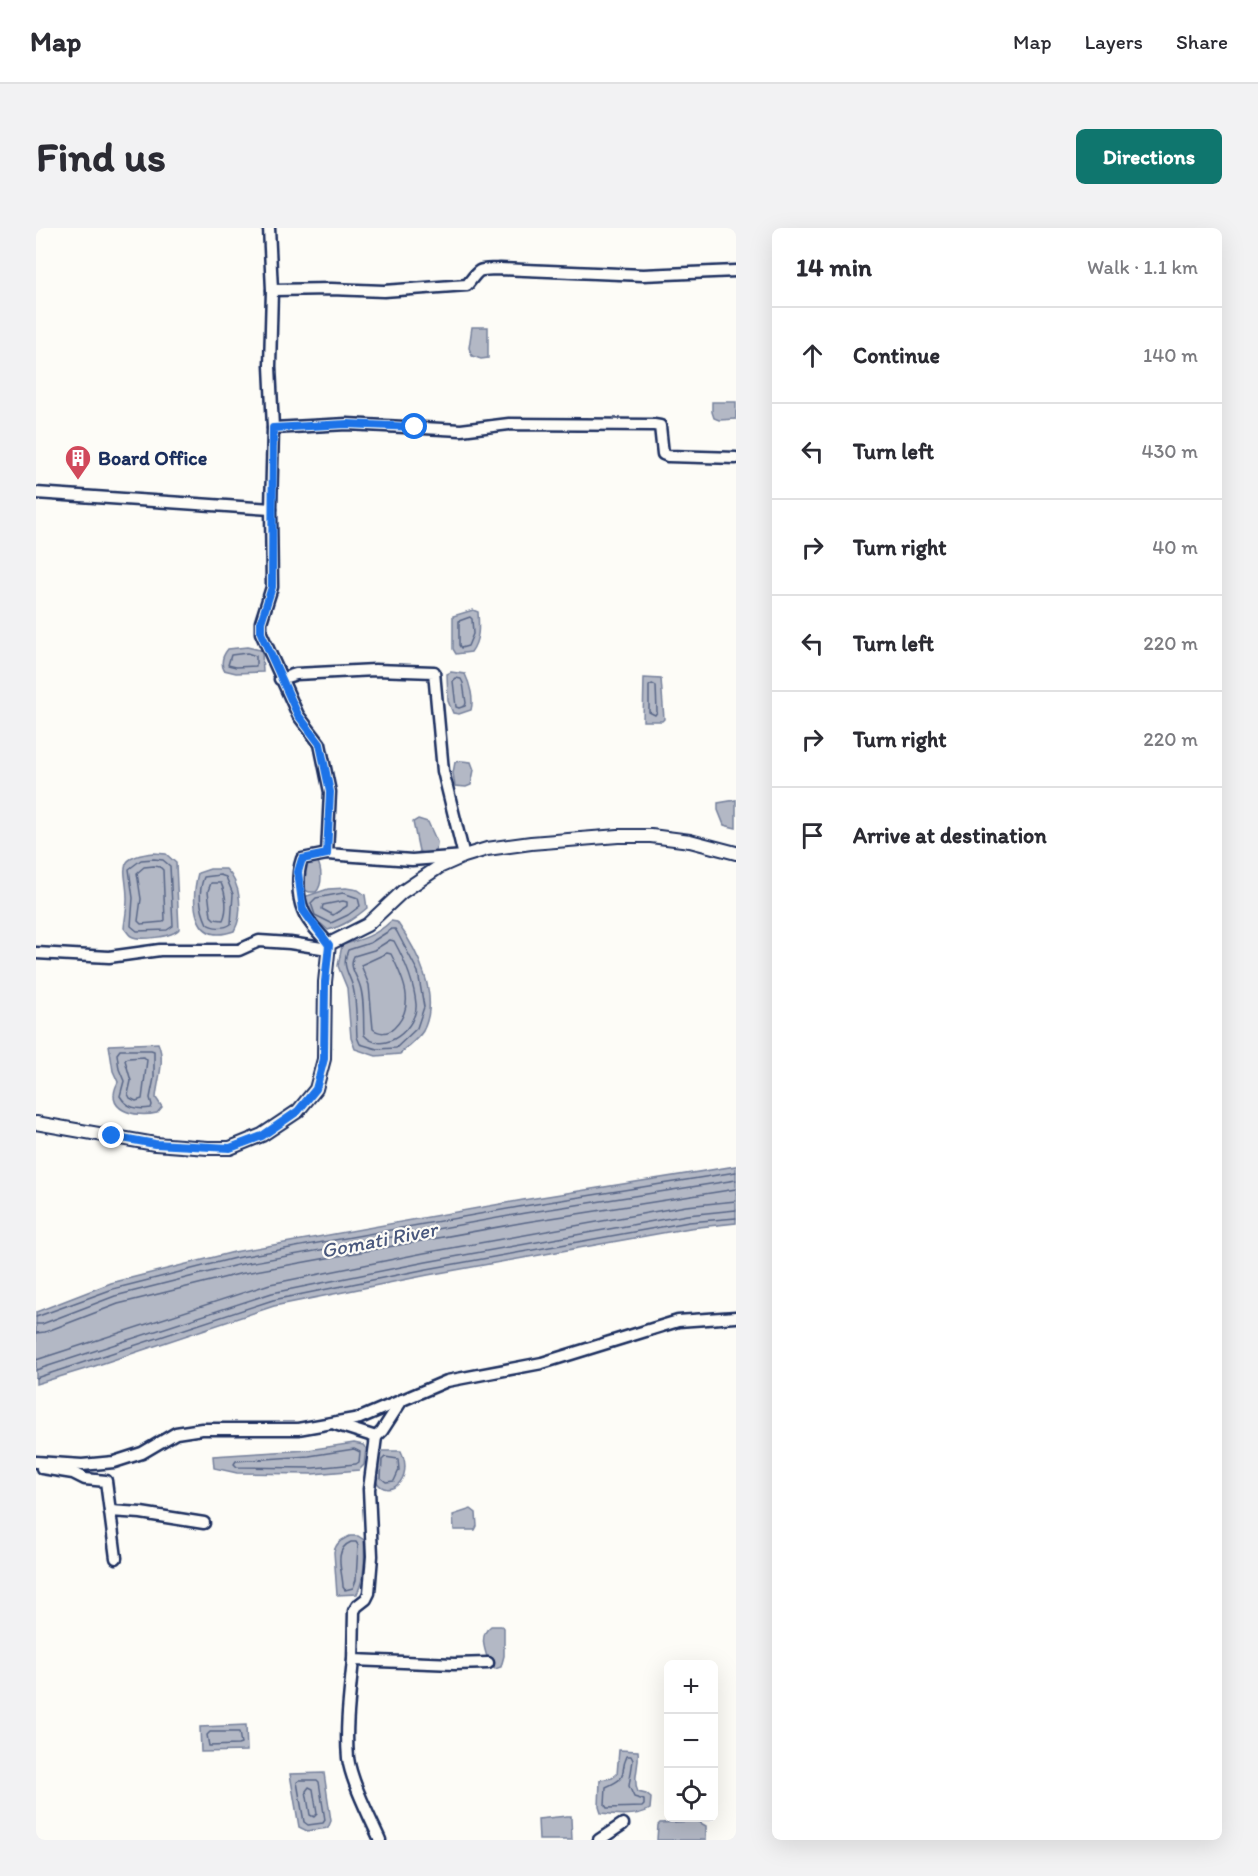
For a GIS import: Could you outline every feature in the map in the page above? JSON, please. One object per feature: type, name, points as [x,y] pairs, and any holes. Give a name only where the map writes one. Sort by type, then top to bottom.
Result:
[{"type":"main road","points":[[36,1123],[155,1144],[208,1148],[230,1148],[262,1136],[298,1111],[316,1089],[324,1059],[328,947],[367,925],[402,892],[439,867],[464,856],[487,849],[531,843],[629,836],[690,841],[736,853]]},
{"type":"street","points":[[269,228],[272,290],[270,366],[273,428],[272,587],[261,622],[261,633],[298,715],[320,744],[330,792],[327,854]]},
{"type":"street","points":[[272,290],[384,291],[467,285],[478,270],[643,275],[736,271]]},
{"type":"street","points":[[273,428],[347,424],[461,430],[509,424],[654,425],[660,426],[662,430],[663,454],[736,458]]},
{"type":"street","points":[[36,493],[271,509]]},
{"type":"street","points":[[280,679],[296,674],[375,670],[434,672],[443,771],[464,856],[412,860],[327,854],[302,859],[298,872],[303,910],[328,947]]},
{"type":"street","points":[[36,953],[109,957],[160,950],[239,950],[259,941],[328,947]]},
{"type":"street","points":[[36,1462],[82,1465],[114,1462],[142,1454],[176,1432],[298,1429],[360,1418],[447,1381],[542,1363],[678,1321],[736,1317]]},
{"type":"street","points":[[380,1840],[364,1805],[348,1760],[348,1719],[354,1611],[369,1593],[372,1556],[369,1489],[376,1437],[402,1400]]},
{"type":"street","points":[[331,1423],[376,1437]]},
{"type":"street","points":[[36,1468],[51,1468],[60,1473],[73,1473],[85,1479],[106,1481],[116,1558]]},
{"type":"street","points":[[110,1511],[141,1513],[204,1523]]},
{"type":"street","points":[[353,1660],[488,1663]]},
{"type":"street","points":[[599,1840],[623,1824]]},
{"type":"water","points":[[472,327],[488,327],[488,358],[481,359],[472,356],[469,348]]},
{"type":"water","points":[[712,402],[736,402],[736,419],[714,418]]},
{"type":"water","points":[[473,610],[478,612],[479,628],[476,643],[471,652],[456,654],[453,649],[453,616]]},
{"type":"water","points":[[247,647],[262,652],[263,672],[236,673],[224,670],[222,664],[228,649]]},
{"type":"water","points":[[451,672],[465,674],[471,692],[471,710],[459,714],[453,713],[448,701],[447,674]]},
{"type":"water","points":[[644,678],[661,679],[664,719],[662,721],[643,721]]},
{"type":"water","points":[[455,762],[471,762],[474,770],[471,785],[466,787],[455,786],[453,773]]},
{"type":"water","points":[[736,800],[736,828],[724,825],[718,810],[718,803]]},
{"type":"water","points":[[418,819],[428,822],[437,842],[436,852],[423,854],[419,851],[413,822]]},
{"type":"water","points":[[154,853],[166,854],[176,863],[179,929],[163,936],[135,937],[124,928],[127,899],[125,867],[132,858]]},
{"type":"water","points":[[317,860],[321,872],[320,885],[316,892],[309,892],[303,889],[304,862]]},
{"type":"water","points":[[210,869],[226,869],[235,882],[240,908],[234,931],[220,934],[210,932],[202,927],[198,918],[195,896],[198,873]]},
{"type":"water","points":[[328,889],[358,890],[365,895],[367,908],[349,921],[328,930],[312,921],[306,911],[304,897]]},
{"type":"water","points":[[391,921],[397,922],[405,933],[419,960],[428,989],[428,1017],[421,1034],[400,1054],[376,1056],[355,1049],[351,1038],[347,988],[338,966],[342,945],[368,936]]},
{"type":"water","points":[[158,1043],[161,1064],[156,1098],[162,1107],[157,1113],[148,1114],[131,1113],[124,1110],[115,1100],[114,1092],[118,1082],[113,1071],[109,1045]]},
{"type":"water","name":"Gomati River","points":[[736,1166],[736,1223],[690,1228],[428,1275],[274,1306],[36,1384],[36,1312],[111,1283],[234,1252],[523,1200]]},
{"type":"water","points":[[354,1443],[366,1448],[364,1465],[359,1470],[313,1474],[237,1473],[214,1468],[213,1456],[308,1450]]},
{"type":"water","points":[[401,1451],[405,1470],[398,1484],[393,1488],[381,1487],[376,1481],[374,1471],[376,1453]]},
{"type":"water","points":[[471,1509],[476,1513],[475,1530],[454,1530],[453,1515]]},
{"type":"water","points":[[350,1536],[358,1536],[364,1540],[362,1581],[357,1594],[337,1595],[334,1552],[339,1542]]},
{"type":"water","points":[[491,1626],[504,1628],[504,1656],[501,1667],[495,1669],[490,1666],[483,1639]]},
{"type":"water","points":[[246,1725],[247,1751],[201,1752],[200,1727]]},
{"type":"water","points":[[619,1750],[638,1751],[636,1787],[638,1792],[651,1798],[650,1809],[645,1812],[626,1815],[601,1813],[599,1807],[600,1780],[612,1778],[617,1774]]},
{"type":"water","points":[[324,1773],[331,1821],[328,1828],[307,1831],[299,1827],[290,1774]]},
{"type":"water","points":[[571,1816],[572,1840],[539,1840],[538,1819]]},
{"type":"water","points":[[699,1822],[706,1826],[706,1840],[657,1840],[660,1823]]},
{"type":"place","name":"Board Office","points":[[78,481]]},
{"type":"route","points":[[112,1136],[155,1144],[230,1148],[262,1136],[280,1124],[298,1111],[316,1089],[324,1059],[325,982],[329,945],[303,910],[298,872],[303,858],[327,854],[330,792],[320,744],[298,715],[261,633],[261,622],[272,587],[273,428],[347,424],[415,427]]}]
